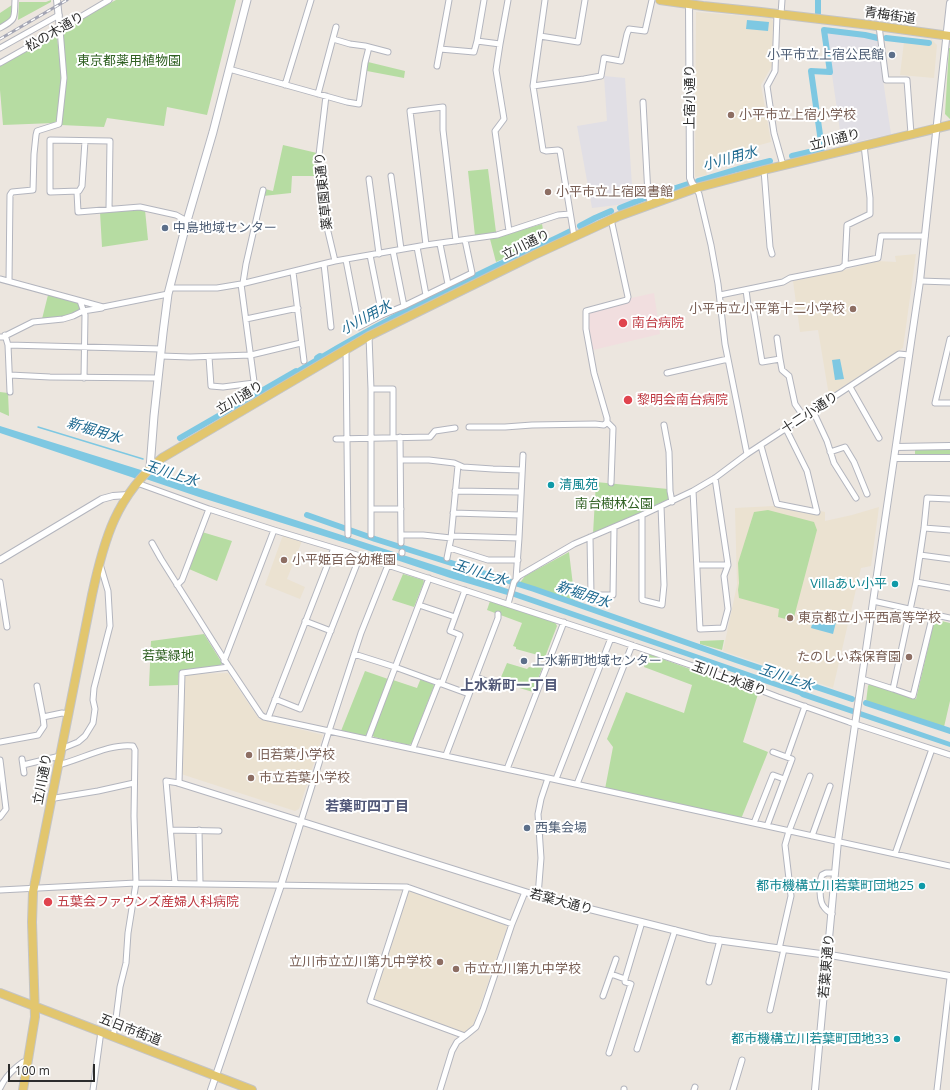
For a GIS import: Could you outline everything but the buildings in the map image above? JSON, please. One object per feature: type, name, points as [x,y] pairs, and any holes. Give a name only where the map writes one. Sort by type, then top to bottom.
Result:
[{"type":"main road","points":[[149,469],[158,378],[169,291],[187,221],[213,132],[247,0]]},
{"type":"main road","name":"青梅街道","points":[[660,0],[689,5],[702,3],[948,36]]},
{"type":"main road","name":"立川通り","points":[[23,1090],[35,1017],[32,922],[33,889],[60,752],[99,561],[118,511],[128,495],[149,469],[162,458],[369,336],[611,219],[649,199],[950,125]]},
{"type":"main road","name":"五日市街道","points":[[0,993],[252,1090]]},
{"type":"street","points":[[0,28],[11,22],[14,17],[15,0]]},
{"type":"street","points":[[9,281],[10,195],[12,192],[34,190],[35,141],[37,131],[59,124],[64,78],[57,0]]},
{"type":"street","name":"松の木通り","points":[[0,63],[109,0]]},
{"type":"street","points":[[285,85],[311,0]]},
{"type":"street","points":[[437,66],[449,0]]},
{"type":"street","points":[[440,49],[474,52],[484,0]]},
{"type":"street","points":[[508,0],[496,70],[504,119],[495,131],[509,231]]},
{"type":"street","points":[[545,0],[533,86],[543,150],[560,151],[574,236]]},
{"type":"street","points":[[540,36],[578,42],[585,0]]},
{"type":"street","points":[[533,86],[601,76],[604,58],[621,61],[629,29],[645,31],[652,0]]},
{"type":"street","points":[[782,0],[779,14],[775,71],[767,86],[774,133],[783,165]]},
{"type":"street","points":[[909,355],[920,281],[936,128],[948,36],[950,3]]},
{"type":"street","name":"上宿小通り","points":[[689,5],[690,178],[696,188]]},
{"type":"street","points":[[0,48],[59,15]]},
{"type":"street","points":[[879,26],[886,80],[907,80],[911,134]]},
{"type":"street","points":[[318,94],[336,27]]},
{"type":"street","points":[[333,39],[388,52]]},
{"type":"street","points":[[477,41],[500,44]]},
{"type":"street","points":[[229,69],[359,104],[369,47]]},
{"type":"street","name":"薬草園東通り","points":[[326,96],[319,155],[325,218],[335,261]]},
{"type":"street","points":[[643,102],[649,199]]},
{"type":"street","points":[[426,245],[410,111],[443,107],[443,130],[456,241]]},
{"type":"street","points":[[77,192],[50,192],[50,140],[110,141],[109,209]]},
{"type":"street","points":[[85,141],[82,186],[77,192],[78,212],[140,208],[176,215],[187,221]]},
{"type":"street","points":[[846,266],[847,225],[870,214],[870,198],[864,145]]},
{"type":"street","points":[[764,170],[772,254]]},
{"type":"street","points":[[391,176],[401,249]]},
{"type":"street","points":[[369,179],[379,254]]},
{"type":"street","points":[[696,188],[699,194],[711,245],[720,295],[728,359],[747,454]]},
{"type":"street","points":[[209,357],[211,386],[255,386],[242,284],[263,190]]},
{"type":"street","points":[[10,392],[8,345],[2,336],[33,322],[63,319],[83,311],[103,308],[169,291],[216,288],[242,284],[335,261],[401,249],[497,235],[558,215],[570,214]]},
{"type":"street","points":[[611,219],[628,297],[627,300],[586,311],[586,329],[594,373],[607,422],[613,428],[611,483]]},
{"type":"street","points":[[720,295],[783,282],[790,278],[841,268],[878,258],[881,236],[925,236]]},
{"type":"street","points":[[346,260],[359,327],[472,273],[465,240]]},
{"type":"street","points":[[440,244],[448,284]]},
{"type":"street","points":[[417,247],[426,295]]},
{"type":"street","points":[[393,251],[404,306]]},
{"type":"street","points":[[370,255],[382,315]]},
{"type":"street","points":[[324,264],[330,327]]},
{"type":"street","points":[[293,272],[304,361]]},
{"type":"street","points":[[0,279],[103,308]]},
{"type":"street","points":[[920,281],[950,282]]},
{"type":"street","points":[[746,290],[748,305],[753,308],[762,362],[780,359]]},
{"type":"street","points":[[80,301],[85,315],[84,378]]},
{"type":"street","points":[[246,319],[298,308]]},
{"type":"street","points":[[369,336],[371,389],[371,535]]},
{"type":"street","points":[[777,338],[782,370],[790,376],[795,404],[804,417]]},
{"type":"street","points":[[950,339],[935,403],[950,403]]},
{"type":"street","points":[[8,345],[85,347],[161,352],[190,357],[209,357],[251,355],[302,343]]},
{"type":"street","points":[[346,350],[348,531]]},
{"type":"street","name":"十二小通り","points":[[515,582],[557,554],[590,537],[614,528],[693,491],[715,478],[747,454],[899,354],[909,355]]},
{"type":"street","name":"若葉東通り","points":[[815,1090],[838,841],[909,355]]},
{"type":"street","points":[[667,373],[728,359]]},
{"type":"street","points":[[10,375],[84,378],[158,378]]},
{"type":"street","points":[[850,387],[879,438]]},
{"type":"street","points":[[371,389],[393,389],[393,437]]},
{"type":"street","points":[[813,411],[827,441],[834,463],[856,498]]},
{"type":"street","points":[[469,427],[604,425],[607,422]]},
{"type":"street","points":[[664,425],[669,452],[670,491],[672,502]]},
{"type":"street","points":[[336,439],[430,437],[435,431],[455,428]]},
{"type":"street","points":[[761,446],[777,504],[817,512],[807,471],[786,429]]},
{"type":"street","points":[[400,437],[401,543]]},
{"type":"street","points":[[896,447],[950,446]]},
{"type":"street","points":[[830,452],[844,447],[854,462],[867,494]]},
{"type":"street","points":[[508,604],[515,582],[518,560],[522,455]]},
{"type":"street","points":[[895,458],[950,458]]},
{"type":"street","points":[[401,460],[429,460],[493,469],[522,470]]},
{"type":"street","points":[[447,558],[450,548],[458,465]]},
{"type":"street","points":[[693,491],[700,629],[723,628],[728,609],[724,576],[728,564],[715,478]]},
{"type":"street","name":"玉川上水通り","points":[[138,482],[209,509],[564,622],[734,680],[778,697],[856,720],[950,755]]},
{"type":"street","points":[[455,491],[521,492]]},
{"type":"street","points":[[0,560],[102,499],[112,496],[128,495]]},
{"type":"street","points":[[893,689],[916,582],[927,498],[950,498]]},
{"type":"street","points":[[642,515],[642,600],[662,605],[664,585],[661,506]]},
{"type":"street","points":[[177,585],[182,580],[209,509]]},
{"type":"street","points":[[371,509],[401,509]]},
{"type":"street","points":[[453,513],[520,515]]},
{"type":"street","points":[[590,537],[591,594],[613,595],[614,528]]},
{"type":"street","points":[[924,528],[950,530]]},
{"type":"street","points":[[224,661],[274,530]]},
{"type":"street","points":[[401,535],[519,538]]},
{"type":"street","points":[[152,543],[224,661],[261,715],[264,717],[446,755],[950,866]]},
{"type":"street","points":[[268,718],[334,548]]},
{"type":"street","points":[[450,548],[488,560],[518,560]]},
{"type":"street","points":[[920,555],[950,560]]},
{"type":"street","points":[[275,698],[300,709],[360,556]]},
{"type":"street","points":[[23,765],[60,752],[78,742],[85,736],[93,723],[95,709],[93,700],[94,688],[110,626],[108,591],[99,561]]},
{"type":"street","points":[[697,565],[728,564]]},
{"type":"street","points":[[211,1090],[281,885],[354,654],[388,565]]},
{"type":"street","points":[[368,739],[429,578]]},
{"type":"street","points":[[0,582],[7,627]]},
{"type":"street","points":[[916,582],[950,588]]},
{"type":"street","points":[[413,748],[460,635],[450,631],[465,590]]},
{"type":"street","points":[[873,601],[950,618]]},
{"type":"street","points":[[419,605],[455,617]]},
{"type":"street","points":[[446,755],[498,618],[498,614]]},
{"type":"street","points":[[862,679],[914,696],[933,614]]},
{"type":"street","points":[[305,621],[331,631]]},
{"type":"street","points":[[507,769],[564,622]]},
{"type":"street","points":[[556,779],[611,638]]},
{"type":"street","points":[[577,784],[632,645]]},
{"type":"street","points":[[354,654],[469,694]]},
{"type":"street","points":[[175,883],[166,781],[179,783],[182,673],[229,667]]},
{"type":"street","points":[[476,677],[496,685]]},
{"type":"street","points":[[0,742],[38,735],[44,726],[37,686]]},
{"type":"street","points":[[787,757],[805,706]]},
{"type":"street","points":[[43,717],[62,713],[68,714]]},
{"type":"street","points":[[58,765],[122,746],[133,746],[135,750],[134,823],[136,883],[128,933],[126,963],[120,987],[113,1036]]},
{"type":"street","points":[[895,854],[932,749]]},
{"type":"street","points":[[767,826],[792,759],[773,752]]},
{"type":"street","points":[[22,759],[24,773]]},
{"type":"street","points":[[0,760],[6,809],[0,817]]},
{"type":"street","points":[[754,823],[773,775],[784,779]]},
{"type":"street","points":[[770,1010],[791,896],[786,845],[789,831],[810,776]]},
{"type":"street","points":[[538,896],[541,858],[538,814],[548,778]]},
{"type":"street","name":"若葉大通り","points":[[179,783],[538,896],[608,914],[709,939],[836,956],[950,977]]},
{"type":"street","points":[[52,797],[55,798],[134,784]]},
{"type":"street","points":[[812,836],[830,786]]},
{"type":"street","points":[[171,830],[219,831]]},
{"type":"street","points":[[199,830],[200,883]]},
{"type":"street","points":[[832,914],[824,907],[822,903],[820,880],[822,875],[826,873],[835,873]]},
{"type":"street","points":[[0,890],[136,883],[407,887],[512,924]]},
{"type":"street","points":[[407,887],[370,1001],[465,1036]]},
{"type":"street","points":[[440,1090],[457,1042],[476,1027],[512,924],[525,892]]},
{"type":"street","points":[[625,979],[642,922]]},
{"type":"street","points":[[637,1049],[675,930]]},
{"type":"street","points":[[709,982],[720,940]]},
{"type":"street","points":[[603,996],[616,959]]},
{"type":"street","points":[[608,1053],[631,984],[625,982],[625,979],[611,974]]},
{"type":"street","points":[[937,1090],[950,977]]},
{"type":"street","points":[[93,1090],[101,1032]]},
{"type":"street","points":[[733,1090],[742,1060]]},
{"type":"street","points":[[0,1088],[2,1080],[20,1064],[23,1062],[28,1062]]},
{"type":"shaded area","name":"小平市立上宿小学校","points":[[696,12],[771,18],[773,21],[772,66],[761,85],[771,142],[703,160],[707,175],[695,177]]},
{"type":"shaded area","points":[[826,32],[877,39],[891,134],[842,145]]},
{"type":"shaded area","points":[[931,39],[937,45],[934,78],[900,75],[904,42],[924,44],[930,43]]},
{"type":"shaded area","points":[[604,76],[625,78],[633,201],[625,204],[592,208],[577,126],[607,121]]},
{"type":"shaded area","name":"小平市立小平第十二小学校","points":[[916,254],[903,348],[829,396],[818,330],[800,332],[793,281],[845,270],[877,261],[896,262],[895,256]]},
{"type":"shaded area","name":"南台病院","points":[[654,293],[660,334],[593,350],[587,315],[589,312],[629,301],[631,298]]},
{"type":"shaded area","name":"東京都立小平西高等学校","points":[[774,506],[818,514],[820,511],[825,512],[825,521],[879,507],[871,566],[861,568],[833,688],[723,651],[737,585],[735,508]]},
{"type":"shaded area","name":"小平姫百合幼稚園","points":[[283,535],[302,541],[287,579],[305,587],[300,599],[265,585]]},
{"type":"shaded area","name":"旧若葉小学校","points":[[228,673],[259,719],[323,735],[299,809],[295,811],[181,774],[184,674]]},
{"type":"shaded area","name":"立川市立立川第九中学校","points":[[410,891],[506,924],[507,928],[474,1024],[464,1033],[374,1000],[373,997],[408,893]]},
{"type":"green space","points":[[51,0],[51,2],[18,20],[19,2],[46,2]]},
{"type":"green space","name":"東京都薬用植物園","points":[[116,0],[236,0],[207,115],[167,107],[164,126],[107,118],[104,127],[61,125],[66,77],[61,29]]},
{"type":"green space","points":[[12,5],[10,17],[7,21],[0,25],[0,13]]},
{"type":"green space","points":[[54,36],[57,37],[62,78],[58,120],[54,123],[3,125],[0,90],[0,66]]},
{"type":"green space","points":[[950,48],[950,119],[945,114]]},
{"type":"green space","points":[[368,62],[405,71],[404,78],[367,71]]},
{"type":"green space","points":[[283,145],[317,153],[319,176],[292,176],[291,193],[263,196],[265,189],[273,191]]},
{"type":"green space","points":[[488,169],[496,232],[475,236],[468,171]]},
{"type":"green space","points":[[131,209],[145,210],[148,240],[102,247],[100,212]]},
{"type":"green space","points":[[542,224],[545,240],[496,262],[490,239]]},
{"type":"green space","points":[[48,295],[79,303],[81,309],[67,316],[42,319]]},
{"type":"green space","points":[[0,392],[8,393],[9,416],[0,412]]},
{"type":"green space","points":[[950,448],[950,455],[915,455],[915,449]]},
{"type":"green space","name":"南台樹林公園","points":[[596,482],[668,489],[669,501],[593,534]]},
{"type":"green space","points":[[768,510],[814,522],[817,530],[793,621],[778,617],[779,609],[739,598],[738,563],[754,512]]},
{"type":"green space","points":[[202,532],[232,541],[217,581],[189,569]]},
{"type":"green space","points":[[569,552],[575,602],[519,584],[525,576]]},
{"type":"green space","points":[[403,574],[423,580],[424,582],[414,607],[392,600]]},
{"type":"green space","points":[[490,601],[555,622],[557,626],[545,657],[516,649],[516,647],[513,646],[522,623],[487,610]]},
{"type":"green space","points":[[937,620],[950,623],[950,701],[944,727],[866,702],[868,686],[870,683],[916,699],[934,622]]},
{"type":"green space","name":"若葉緑地","points":[[204,634],[222,663],[219,669],[179,671],[178,685],[149,686],[151,641]]},
{"type":"green space","points":[[724,640],[722,650],[700,644],[700,641]]},
{"type":"green space","points":[[649,654],[758,694],[743,742],[768,752],[741,819],[605,789],[613,747],[607,739],[626,692],[684,713],[692,685],[644,667]]},
{"type":"green space","points":[[507,663],[527,669],[529,667],[534,668],[536,664],[543,666],[533,692],[499,682]]},
{"type":"green space","points":[[365,671],[388,679],[367,734],[364,736],[341,731]]},
{"type":"green space","points":[[421,678],[433,683],[434,686],[412,743],[409,745],[374,737],[372,735],[393,680],[417,688]]},
{"type":"water","points":[[747,20],[769,22],[768,31],[746,29]]},
{"type":"water","points":[[840,359],[844,379],[835,380],[832,360]]},
{"type":"water","points":[[0,426],[157,475],[517,592],[950,742],[950,747],[514,597],[450,578],[140,477],[137,479],[0,433]]},
{"type":"water","points":[[815,613],[837,618],[833,634],[811,628]]},
{"type":"waterway","name":"小川用水","points":[[818,0],[818,13]]},
{"type":"waterway","name":"小川用水","points":[[792,156],[822,149],[811,71],[830,72],[824,30],[878,38]]},
{"type":"waterway","name":"小川用水","points":[[886,38],[929,43]]},
{"type":"waterway","name":"小川用水","points":[[698,181],[770,161]]},
{"type":"waterway","name":"小川用水","points":[[620,208],[688,184]]},
{"type":"waterway","name":"小川用水","points":[[580,226],[611,211]]},
{"type":"waterway","name":"小川用水","points":[[180,438],[296,371],[297,372],[317,360],[320,356],[322,357],[386,321],[504,262],[571,231]]},
{"type":"waterway","name":"新堀用水","points":[[38,427],[143,459]]},
{"type":"waterway","name":"新堀用水","points":[[307,515],[375,539],[534,589],[852,699]]},
{"type":"waterway","name":"新堀用水","points":[[866,703],[950,731]]},
{"type":"railway","points":[[0,39],[67,0]]},
{"type":"place","name":"小平市立上宿公民館","points":[[892,55]]},
{"type":"place","name":"小平市立上宿小学校","points":[[731,115]]},
{"type":"place","name":"小平市立上宿図書館","points":[[548,192]]},
{"type":"place","name":"中島地域センター","points":[[165,228]]},
{"type":"place","name":"小平市立小平第十二小学校","points":[[853,309]]},
{"type":"place","name":"南台病院","points":[[623,323]]},
{"type":"place","name":"黎明会南台病院","points":[[628,400]]},
{"type":"place","name":"清風苑","points":[[551,485]]},
{"type":"place","name":"小平姫百合幼稚園","points":[[284,560]]},
{"type":"place","name":"Villaあい小平","points":[[895,584]]},
{"type":"place","name":"東京都立小平西高等学校","points":[[790,618]]},
{"type":"place","name":"たのしい森保育園","points":[[909,657]]},
{"type":"place","name":"上水新町地域センター","points":[[524,661]]},
{"type":"place","name":"旧若葉小学校","points":[[249,755]]},
{"type":"place","name":"市立若葉小学校","points":[[251,778]]},
{"type":"place","name":"西集会場","points":[[527,828]]},
{"type":"place","name":"都市機構立川若葉町団地25","points":[[922,886]]},
{"type":"place","name":"五葉会ファウンズ産婦人科病院","points":[[48,902]]},
{"type":"place","name":"立川市立立川第九中学校","points":[[440,962]]},
{"type":"place","name":"市立立川第九中学校","points":[[456,969]]},
{"type":"place","name":"都市機構立川若葉町団地33","points":[[897,1039]]},
{"type":"district","name":"上水新町一丁目","points":[[509,686]]},
{"type":"district","name":"若葉町四丁目","points":[[367,807]]},
{"type":"water label","name":"玉川上水","points":[[171,474]]},
{"type":"water label","name":"玉川上水","points":[[480,573]]},
{"type":"water label","name":"玉川上水","points":[[786,678]]}]
